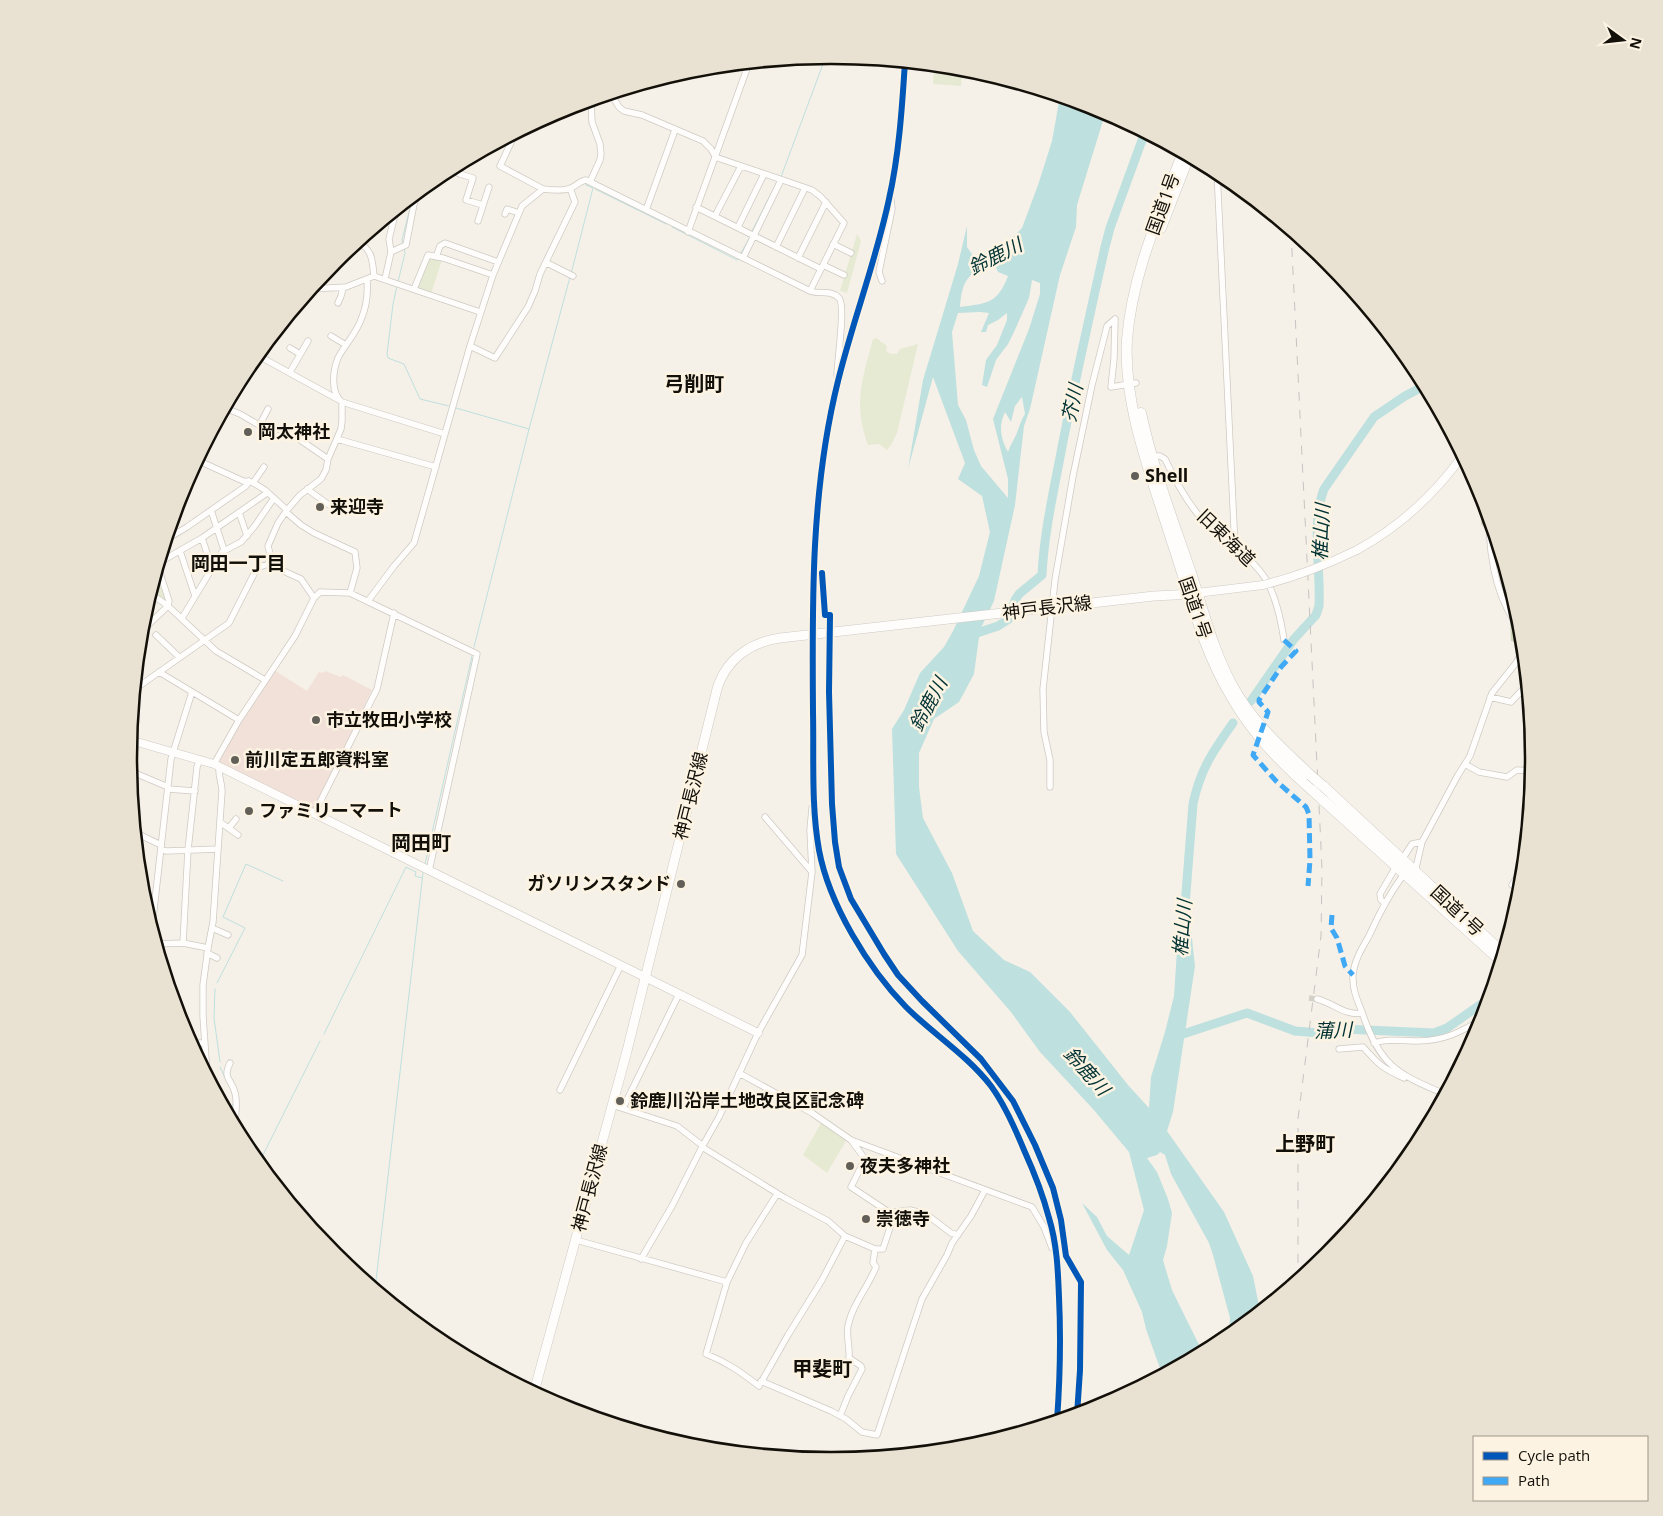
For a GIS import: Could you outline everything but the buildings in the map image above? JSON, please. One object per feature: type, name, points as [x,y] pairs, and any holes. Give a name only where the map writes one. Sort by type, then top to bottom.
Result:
[{"type":"highway","name":"国道1号","points":[[1180,158],[1135,285],[1127,342],[1134,416],[1149,456],[1218,671],[1237,706],[1268,748],[1324,801],[1410,872],[1499,949]]},
{"type":"highway","name":"国道1号","points":[[1132,384],[1136,312],[1142,287],[1151,255],[1187,162]]},
{"type":"highway","name":"国道1号","points":[[1193,594],[1233,688],[1252,715],[1268,734],[1496,957]]},
{"type":"main road","name":"神戸長沢線","points":[[536,1386],[646,977],[714,701],[721,677],[736,657],[757,644],[774,638],[1154,596],[1193,594]]},
{"type":"street","points":[[905,68],[898,150],[890,196],[838,379],[819,487],[816,522],[814,634],[814,788],[819,848],[824,872],[836,902],[874,968],[905,1006],[980,1074],[1000,1100],[1040,1188],[1050,1219],[1056,1251],[1060,1344],[1057,1414]]},
{"type":"street","points":[[688,232],[747,69]]},
{"type":"street","points":[[614,99],[619,107],[624,110],[642,115],[703,141],[715,156],[812,190],[826,202],[844,223],[810,291]]},
{"type":"street","points":[[588,181],[602,154],[592,122],[592,107]]},
{"type":"street","points":[[646,210],[675,130]]},
{"type":"street","points":[[511,142],[500,166],[543,189],[570,188],[581,181],[588,181],[810,291],[816,293],[826,291],[840,299],[842,320],[836,374],[838,379]]},
{"type":"street","points":[[715,216],[741,166]]},
{"type":"street","points":[[458,173],[473,178],[466,200],[482,206]]},
{"type":"street","points":[[738,227],[764,174]]},
{"type":"street","points":[[742,258],[751,234],[781,180]]},
{"type":"street","points":[[1217,181],[1235,548]]},
{"type":"street","points":[[478,221],[489,187]]},
{"type":"street","points":[[470,346],[495,358],[528,307],[534,296],[540,274],[575,202],[570,188]]},
{"type":"street","points":[[776,246],[805,188]]},
{"type":"street","points":[[368,601],[414,543],[480,312],[493,275],[522,206],[543,189]]},
{"type":"street","points":[[882,281],[880,272],[892,209],[890,196]]},
{"type":"street","points":[[798,258],[826,202]]},
{"type":"street","points":[[391,252],[404,246],[414,203]]},
{"type":"street","points":[[696,207],[798,258],[844,275]]},
{"type":"street","points":[[505,214],[507,209],[519,214]]},
{"type":"street","points":[[385,279],[391,252],[389,238],[394,220]]},
{"type":"street","points":[[436,257],[440,246],[445,243],[498,262]]},
{"type":"street","points":[[833,244],[851,253]]},
{"type":"street","points":[[364,245],[370,254],[374,276]]},
{"type":"street","points":[[414,289],[428,256],[469,266],[493,275]]},
{"type":"street","points":[[547,262],[571,275]]},
{"type":"street","points":[[321,289],[343,288],[374,276],[480,312]]},
{"type":"street","points":[[268,564],[270,539],[286,511],[307,489],[324,475],[328,459],[337,440],[342,421],[340,401],[335,392],[334,375],[338,358],[363,317],[368,295],[367,279]]},
{"type":"street","points":[[338,303],[343,288]]},
{"type":"street","points":[[1050,787],[1050,760],[1044,726],[1043,689],[1050,608],[1085,419],[1105,330],[1110,322],[1115,319],[1115,352],[1111,387],[1132,384]]},
{"type":"street","points":[[331,336],[346,345]]},
{"type":"street","points":[[290,372],[308,341]]},
{"type":"street","points":[[290,348],[300,354]]},
{"type":"street","points":[[264,359],[340,401],[445,434]]},
{"type":"street","points":[[260,424],[268,409]]},
{"type":"street","points":[[231,410],[252,422],[271,426],[293,435],[328,459]]},
{"type":"street","points":[[337,440],[436,467]]},
{"type":"street","name":"旧東海道","points":[[1149,456],[1160,456],[1165,459],[1198,514],[1265,579],[1278,610],[1284,640]]},
{"type":"street","points":[[1193,594],[1262,585],[1302,575],[1357,550],[1390,529],[1420,505],[1444,480],[1459,461]]},
{"type":"street","points":[[204,463],[243,481],[251,482],[267,492],[302,525],[314,533],[355,552],[358,568],[350,593]]},
{"type":"street","points":[[174,534],[246,486],[264,467]]},
{"type":"street","points":[[307,489],[328,505]]},
{"type":"street","points":[[167,558],[202,538],[267,492]]},
{"type":"street","points":[[182,618],[224,550],[241,542],[247,536],[274,498]]},
{"type":"street","points":[[211,510],[224,550]]},
{"type":"street","points":[[239,512],[247,536]]},
{"type":"street","points":[[202,538],[212,568]]},
{"type":"street","points":[[1490,538],[1500,590],[1509,610]]},
{"type":"street","points":[[180,551],[195,596]]},
{"type":"street","points":[[141,684],[229,623],[257,568],[268,564],[301,579],[314,598]]},
{"type":"street","points":[[151,622],[168,606],[170,601],[161,577]]},
{"type":"street","points":[[206,1059],[203,993],[207,951],[212,928],[222,786],[216,766],[239,720],[295,636],[314,598],[320,592],[350,593],[477,654],[429,871]]},
{"type":"street","points":[[156,598],[182,618],[216,651],[265,680]]},
{"type":"street","points":[[314,814],[377,689],[394,613]]},
{"type":"street","points":[[156,635],[179,657]]},
{"type":"street","points":[[1418,1083],[1390,1065],[1373,1042],[1354,986],[1355,964],[1385,903],[1410,872],[1422,842],[1470,756],[1493,690],[1519,660]]},
{"type":"street","points":[[159,672],[239,720]]},
{"type":"street","points":[[1490,697],[1511,702],[1522,690]]},
{"type":"street","points":[[154,907],[171,760],[192,692]]},
{"type":"street","points":[[138,742],[200,759],[216,766],[758,1033]]},
{"type":"street","points":[[183,944],[188,850],[200,759]]},
{"type":"street","points":[[1465,764],[1479,772],[1508,777],[1517,770],[1525,771]]},
{"type":"street","points":[[138,774],[168,788],[195,791]]},
{"type":"street","points":[[642,1259],[672,1206],[702,1146],[720,1117],[758,1033],[802,955],[812,872],[810,830],[814,788]]},
{"type":"street","points":[[765,817],[812,872]]},
{"type":"street","points":[[229,828],[236,819]]},
{"type":"street","points":[[220,822],[238,835]]},
{"type":"street","points":[[142,836],[161,847],[188,850],[218,849]]},
{"type":"street","points":[[1405,855],[1412,844],[1422,842]]},
{"type":"street","points":[[1385,903],[1381,900],[1380,894],[1394,870]]},
{"type":"street","points":[[212,928],[227,936]]},
{"type":"street","points":[[163,944],[183,944],[207,951],[217,958]]},
{"type":"street","points":[[560,1090],[621,965]]},
{"type":"street","points":[[623,1108],[679,994]]},
{"type":"street","points":[[1318,999],[1346,1013],[1363,1016]]},
{"type":"street","points":[[1373,1042],[1448,1038],[1472,1026]]},
{"type":"street","points":[[199,1043],[205,1043]]},
{"type":"street","points":[[1339,1049],[1363,1047],[1376,1063],[1383,1068],[1440,1092]]},
{"type":"street","points":[[230,1063],[226,1075],[235,1092],[235,1113]]},
{"type":"street","points":[[739,1073],[812,1114],[851,1140],[1032,1207],[1044,1227],[1052,1249],[1056,1251]]},
{"type":"street","points":[[612,1106],[677,1126],[702,1146],[777,1194],[828,1221],[845,1236],[875,1249],[883,1249],[895,1212]]},
{"type":"street","points":[[851,1140],[865,1159],[852,1187],[887,1210],[895,1212],[910,1210],[926,1214],[951,1233],[958,1235]]},
{"type":"street","points":[[761,1381],[846,1419],[862,1432],[877,1435],[922,1299],[985,1190]]},
{"type":"street","points":[[777,1194],[746,1243],[727,1282],[706,1354],[736,1368],[759,1386],[822,1280],[845,1236]]},
{"type":"street","points":[[576,1240],[727,1282]]},
{"type":"street","points":[[840,1416],[862,1369],[861,1366],[849,1358],[848,1328],[855,1307],[876,1267],[873,1260],[875,1249]]},
{"type":"shaded area","points":[[274,670],[307,691],[319,672],[323,673],[325,671],[341,677],[343,675],[372,690],[313,811],[219,765],[220,758]]},
{"type":"green space","points":[[934,72],[962,76],[961,86],[933,84]]},
{"type":"green space","points":[[857,234],[861,241],[847,293],[840,291]]},
{"type":"green space","points":[[431,257],[442,260],[431,294],[417,288]]},
{"type":"green space","points":[[876,338],[887,346],[886,351],[893,354],[897,354],[900,349],[918,344],[897,433],[887,450],[879,444],[868,445],[861,417],[860,404],[863,380],[873,339]]},
{"type":"green space","points":[[1482,516],[1487,530],[1481,524]]},
{"type":"green space","points":[[160,582],[168,601],[165,602],[157,596]]},
{"type":"green space","points":[[1510,616],[1516,643],[1511,641]]},
{"type":"green space","points":[[821,1123],[846,1141],[827,1173],[803,1155]]},
{"type":"water","name":"鈴鹿川","points":[[1059,102],[1103,120],[1077,205],[1076,227],[1060,275],[1030,409],[1024,426],[1015,505],[994,601],[980,630],[974,674],[959,702],[934,719],[919,753],[919,787],[923,818],[952,873],[973,931],[1004,960],[1030,972],[1070,1012],[1128,1085],[1149,1108],[1151,1077],[1174,996],[1179,920],[1190,921],[1195,966],[1173,1112],[1167,1131],[1224,1212],[1253,1276],[1259,1305],[1230,1326],[1230,1318],[1209,1243],[1171,1174],[1165,1155],[1160,1152],[1147,1158],[1157,1172],[1172,1213],[1163,1260],[1172,1290],[1200,1346],[1160,1369],[1142,1312],[1123,1270],[1107,1250],[1082,1203],[1097,1217],[1107,1236],[1129,1255],[1144,1210],[1129,1152],[1093,1109],[1040,1052],[1011,1012],[958,951],[896,854],[892,729],[904,710],[920,673],[944,647],[953,631],[979,576],[990,532],[982,496],[958,479],[965,463],[933,377],[908,469],[923,380],[958,264],[967,226],[967,247],[974,257],[1002,248],[1022,228],[1052,141]],"holes":[[[995,265],[998,272],[1008,276],[1000,292],[995,297],[985,303],[960,307],[963,290],[968,278],[978,270]],[[1032,280],[1040,283],[1040,294],[1029,329],[993,419],[1008,479],[1008,498],[981,466],[974,450],[966,420],[958,405],[952,332],[958,313],[989,313],[981,332],[986,332],[988,325],[1007,313],[1007,320],[997,345],[986,360],[982,385],[987,387],[996,360],[1008,344],[1029,298]],[[1022,397],[1025,414],[1008,452],[1002,438],[1003,417],[1005,412],[1011,422],[1015,406]]]},
{"type":"waterway","points":[[781,177],[823,64]]},
{"type":"waterway","points":[[589,122],[598,146]]},
{"type":"waterway","name":"芥川","points":[[968,636],[998,626],[1009,619],[1019,594],[1042,575],[1053,495],[1072,397],[1105,247],[1110,228],[1143,137]]},
{"type":"waterway","points":[[708,142],[715,149]]},
{"type":"waterway","points":[[718,155],[775,175]]},
{"type":"waterway","points":[[751,233],[777,182]]},
{"type":"waterway","points":[[571,274],[593,188],[586,185],[587,183]]},
{"type":"waterway","points":[[595,189],[666,224]]},
{"type":"waterway","points":[[403,244],[402,240],[411,206]]},
{"type":"waterway","points":[[672,227],[737,260],[739,259]]},
{"type":"waterway","points":[[741,253],[750,237]]},
{"type":"waterway","points":[[398,282],[405,253],[404,248]]},
{"type":"waterway","points":[[474,647],[529,429],[570,277]]},
{"type":"waterway","points":[[397,286],[393,304],[388,358],[404,364],[420,399],[449,406]]},
{"type":"waterway","name":"椎山川","points":[[1251,701],[1294,639],[1316,615],[1319,606],[1317,531],[1320,502],[1324,489],[1374,417],[1419,389]]},
{"type":"waterway","points":[[456,408],[529,429]]},
{"type":"waterway","points":[[425,864],[472,656]]},
{"type":"waterway","name":"椎山川","points":[[1183,931],[1193,804],[1203,771],[1233,723]]},
{"type":"waterway","points":[[217,983],[245,928],[223,917],[246,864],[283,881]]},
{"type":"waterway","points":[[324,1034],[406,867],[416,872],[415,876],[422,878]]},
{"type":"waterway","points":[[376,1282],[423,873]]},
{"type":"waterway","points":[[215,989],[214,1018],[220,1062]]},
{"type":"waterway","name":"蒲川","points":[[1174,1037],[1247,1013],[1295,1031],[1332,1034],[1344,1029],[1434,1033],[1447,1028],[1480,1005]]},
{"type":"waterway","points":[[263,1156],[320,1041]]},
{"type":"waterway","points":[[220,1067],[229,1086]]},
{"type":"waterway","points":[[233,1104],[233,1109]]},
{"type":"tunnel","points":[[1309,998],[1317,999]]},
{"type":"railway","points":[[1291,238],[1322,869],[1321,936],[1298,1119],[1298,1272]]},
{"type":"marked path","points":[[1284,640],[1296,651],[1281,667],[1259,700],[1268,712],[1253,755],[1276,781],[1306,807],[1309,814],[1310,860],[1308,886]]},
{"type":"marked path","points":[[1332,915],[1331,928],[1337,938],[1345,966],[1353,975]]},
{"type":"cycle path","points":[[905,68],[900,131],[892,182],[878,245],[838,381],[829,422],[818,504],[813,587],[813,781],[816,833],[824,871],[831,892],[864,954],[906,1007],[961,1054],[991,1086],[1009,1117],[1031,1167],[1047,1209],[1057,1258],[1060,1344],[1057,1414]]},
{"type":"cycle path","points":[[822,573],[825,615],[830,615],[829,692],[832,804],[839,867],[851,899],[898,975],[981,1059],[1013,1101],[1035,1145],[1053,1188],[1061,1220],[1066,1256],[1081,1282],[1078,1406]]},
{"type":"place","name":"岡太神社","points":[[248,432]]},
{"type":"place","name":"Shell","points":[[1135,476]]},
{"type":"place","name":"来迎寺","points":[[320,507]]},
{"type":"place","name":"市立牧田小学校","points":[[316,720]]},
{"type":"place","name":"前川定五郎資料室","points":[[235,760]]},
{"type":"place","name":"ファミリーマート","points":[[249,811]]},
{"type":"place","name":"ガソリンスタンド","points":[[681,884]]},
{"type":"place","name":"鈴鹿川沿岸土地改良区記念碑","points":[[620,1101]]},
{"type":"place","name":"夜夫多神社","points":[[850,1166]]},
{"type":"place","name":"崇徳寺","points":[[866,1219]]},
{"type":"district","name":"弓削町","points":[[694,384]]},
{"type":"district","name":"岡田一丁目","points":[[238,563]]},
{"type":"district","name":"岡田町","points":[[421,843]]},
{"type":"district","name":"上野町","points":[[1305,1144]]},
{"type":"district","name":"甲斐町","points":[[822,1369]]}]
